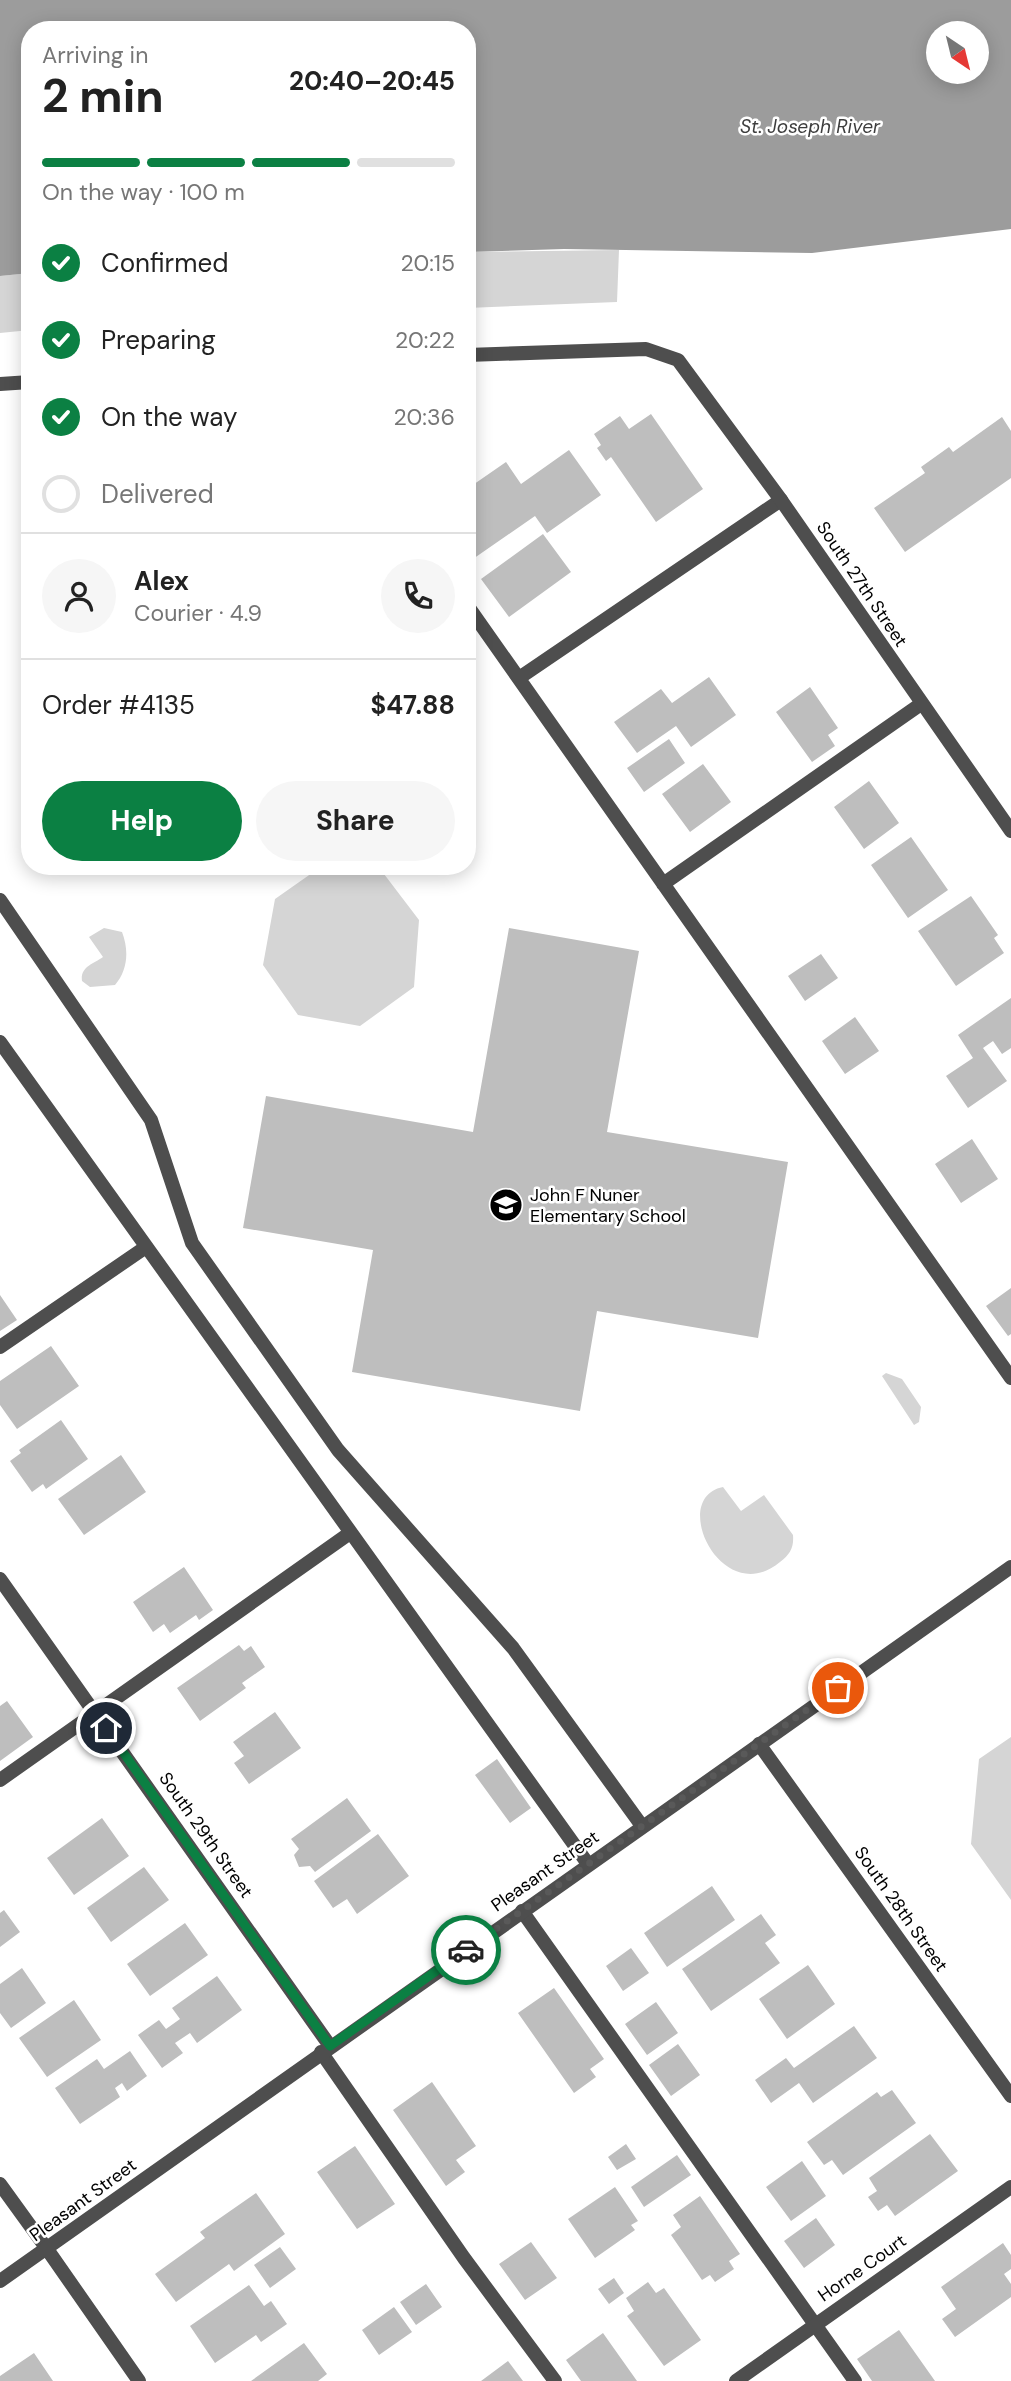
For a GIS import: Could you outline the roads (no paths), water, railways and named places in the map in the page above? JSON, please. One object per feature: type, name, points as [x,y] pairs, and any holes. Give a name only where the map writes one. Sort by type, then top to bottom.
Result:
[{"type":"street","name":"South 27th Street","points":[[476,355],[646,349],[678,360],[781,500],[1011,831]]},
{"type":"street","points":[[0,384],[21,383]]},
{"type":"street","points":[[519,678],[781,500]]},
{"type":"street","points":[[476,618],[1011,1378]]},
{"type":"street","points":[[663,884],[921,704]]},
{"type":"street","points":[[0,901],[152,1120],[192,1243],[338,1450],[513,1648],[642,1826]]},
{"type":"street","points":[[0,1042],[588,1864]]},
{"type":"street","points":[[0,1347],[146,1247]]},
{"type":"street","points":[[0,1780],[94,1711],[350,1533]]},
{"type":"street","name":"Pleasant Street","points":[[0,2281],[1011,1567]]},
{"type":"street","name":"South 29th Street","points":[[0,1579],[326,2049],[464,2258],[555,2381]]},
{"type":"street","name":"South 28th Street","points":[[760,1744],[1011,2096]]},
{"type":"street","points":[[522,1911],[855,2381]]},
{"type":"street","points":[[0,2184],[139,2381]]},
{"type":"street","name":"Horne Court","points":[[736,2381],[1011,2187]]},
{"type":"water","name":"St. Joseph River","points":[[0,0],[1011,0],[1011,229],[812,253],[564,249],[476,252],[476,21],[21,21],[21,274],[0,276]]},
{"type":"place","name":"John F Nuner Elementary School","points":[[506,1205]]}]
